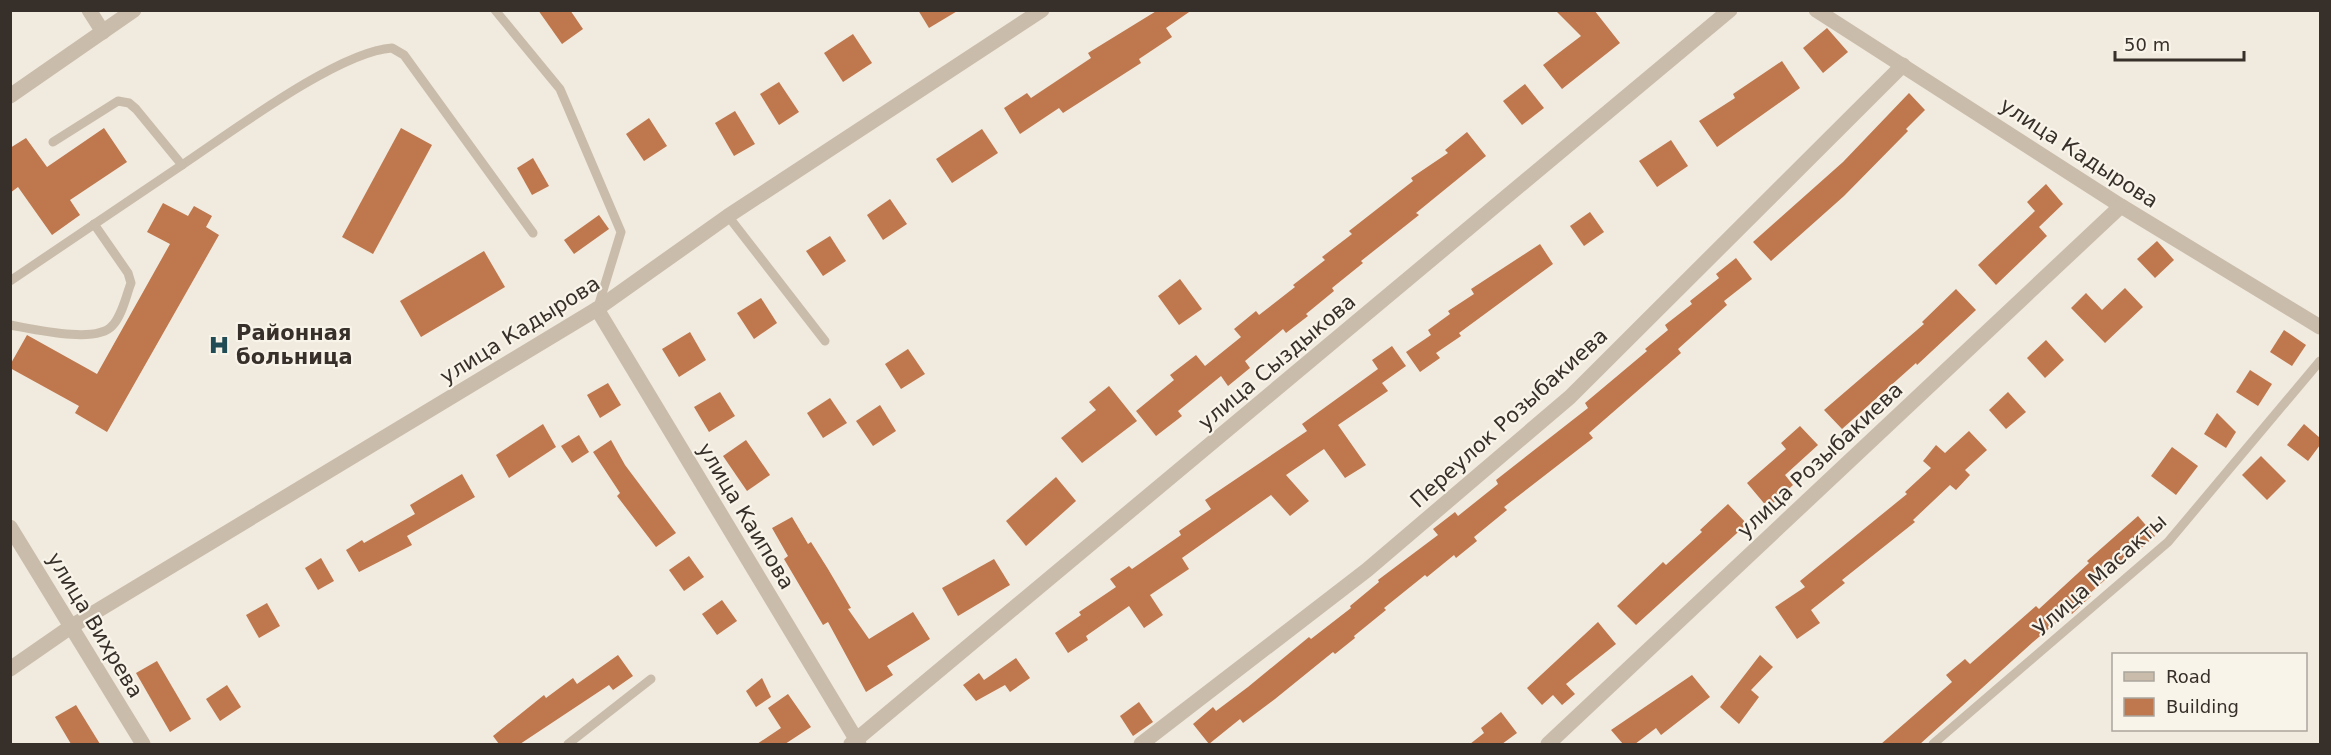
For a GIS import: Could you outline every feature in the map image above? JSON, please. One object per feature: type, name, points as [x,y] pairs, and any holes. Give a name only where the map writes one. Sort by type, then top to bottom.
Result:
[{"type":"street","points":[[89,10],[103,32]]},
{"type":"street","points":[[10,96],[134,10]]},
{"type":"street","name":"улица Кадырова","points":[[10,669],[72,626],[597,309],[728,216],[1042,10]]},
{"type":"street","name":"улица Сыздыкова","points":[[855,743],[1730,10]]},
{"type":"street","name":"улица Кадырова","points":[[1816,10],[2121,206],[2320,327]]},
{"type":"street","name":"Переулок Розыбакиева","points":[[1141,744],[1367,570],[1570,397],[1904,65]]},
{"type":"street","name":"улица Розыбакиева","points":[[1548,744],[2121,206]]},
{"type":"street","name":"улица Каипова","points":[[597,309],[855,743]]},
{"type":"street","name":"улица Вихрева","points":[[10,527],[143,744]]},
{"type":"lane","points":[[495,10],[560,89],[621,232],[597,309]]},
{"type":"lane","points":[[10,281],[270,107],[355,57],[393,48],[404,55],[533,233]]},
{"type":"lane","points":[[53,142],[118,100],[129,103],[182,165]]},
{"type":"lane","points":[[728,216],[825,341]]},
{"type":"lane","points":[[10,325],[87,336],[106,332],[114,325],[131,283],[128,273],[94,224]]},
{"type":"lane","name":"Улица Масакты","points":[[1933,744],[2168,542],[2320,361]]},
{"type":"lane","points":[[568,744],[651,679]]},
{"type":"building","points":[[538,10],[570,10],[583,29],[562,44]]},
{"type":"building","points":[[918,10],[959,10],[929,28]]},
{"type":"building","points":[[1158,10],[1192,10],[1166,28],[1172,37],[1139,59],[1141,63],[1063,113],[1059,108],[1020,134],[1004,108],[1027,93],[1031,98],[1091,58],[1088,53]]},
{"type":"building","points":[[1555,10],[1594,10],[1620,43],[1562,89],[1543,65],[1581,36]]},
{"type":"building","points":[[1827,28],[1848,52],[1823,73],[1803,48]]},
{"type":"building","points":[[853,34],[872,63],[843,82],[824,53]]},
{"type":"building","points":[[1782,61],[1800,88],[1717,147],[1699,121],[1735,98],[1733,94]]},
{"type":"building","points":[[779,82],[799,112],[779,125],[760,94]]},
{"type":"building","points":[[1525,84],[1544,108],[1522,125],[1503,101]]},
{"type":"building","points":[[1909,93],[1925,110],[1906,129],[1908,131],[1844,196],[1771,261],[1753,242],[1843,162]]},
{"type":"building","points":[[735,111],[755,144],[734,156],[715,123]]},
{"type":"building","points":[[649,118],[667,146],[644,161],[626,134]]},
{"type":"building","points":[[104,128],[127,162],[70,200],[80,215],[52,235],[18,187],[10,193],[10,148],[26,138],[47,167]]},
{"type":"building","points":[[401,128],[432,145],[373,254],[342,237]]},
{"type":"building","points":[[982,129],[998,153],[952,183],[936,159]]},
{"type":"building","points":[[1467,132],[1486,156],[1416,213],[1419,215],[1361,261],[1363,263],[1332,288],[1334,291],[1306,314],[1308,316],[1286,333],[1283,329],[1245,361],[1250,368],[1228,386],[1221,376],[1178,411],[1182,416],[1156,436],[1136,411],[1174,380],[1170,375],[1196,355],[1205,366],[1241,337],[1234,329],[1256,311],[1259,315],[1295,287],[1293,285],[1325,260],[1322,257],[1352,234],[1349,231],[1413,181],[1411,178],[1448,153],[1445,150]]},
{"type":"building","points":[[1671,140],[1688,166],[1657,187],[1639,161]]},
{"type":"building","points":[[533,158],[549,186],[532,195],[517,168]]},
{"type":"building","points":[[2046,184],[2063,204],[2039,227],[2047,236],[1996,285],[1978,265],[2035,211],[2027,202]]},
{"type":"building","points":[[890,199],[907,224],[883,240],[867,215]]},
{"type":"building","points":[[163,203],[188,216],[194,206],[212,216],[206,227],[219,235],[107,432],[75,413],[79,406],[10,368],[10,365],[27,335],[97,374],[170,244],[147,232]]},
{"type":"building","points":[[1590,212],[1604,232],[1584,246],[1570,226]]},
{"type":"building","points":[[599,215],[609,229],[574,254],[564,240]]},
{"type":"building","points":[[830,236],[846,261],[823,276],[806,251]]},
{"type":"building","points":[[2157,241],[2174,260],[2155,278],[2137,259]]},
{"type":"building","points":[[1540,244],[1553,264],[1459,333],[1461,336],[1436,353],[1440,358],[1420,372],[1406,352],[1431,335],[1428,330],[1450,314],[1448,311],[1474,294],[1471,289]]},
{"type":"building","points":[[484,251],[505,287],[421,337],[400,301]]},
{"type":"building","points":[[1736,258],[1752,279],[1724,301],[1727,305],[1678,349],[1681,353],[1589,433],[1593,438],[1504,507],[1507,510],[1474,537],[1477,541],[1456,558],[1454,555],[1427,577],[1425,575],[1384,608],[1386,610],[1335,654],[1333,652],[1243,723],[1240,719],[1209,744],[1193,724],[1213,707],[1216,711],[1309,637],[1311,639],[1351,608],[1350,606],[1379,582],[1378,580],[1438,535],[1433,529],[1455,512],[1458,516],[1498,484],[1496,480],[1588,408],[1585,403],[1647,351],[1645,349],[1668,330],[1665,325],[1692,304],[1690,301],[1719,278],[1716,274]]},
{"type":"building","points":[[1180,279],[1202,309],[1179,325],[1158,296]]},
{"type":"building","points":[[2125,288],[2143,307],[2105,343],[2071,308],[2086,293],[2102,310]]},
{"type":"building","points":[[1956,289],[1976,310],[1917,365],[1916,363],[1842,429],[1824,410],[1924,324],[1922,322]]},
{"type":"building","points":[[761,298],[777,323],[754,339],[737,313]]},
{"type":"building","points":[[2284,330],[2306,345],[2292,366],[2270,352]]},
{"type":"building","points":[[690,332],[706,360],[679,377],[662,349]]},
{"type":"building","points":[[2046,340],[2064,360],[2045,378],[2027,358]]},
{"type":"building","points":[[1392,346],[1406,366],[1382,383],[1388,391],[1338,425],[1366,465],[1345,478],[1324,449],[1286,475],[1309,501],[1290,516],[1271,495],[1182,558],[1189,569],[1150,595],[1163,615],[1144,628],[1129,606],[1086,636],[1088,640],[1068,653],[1055,633],[1081,615],[1079,612],[1116,587],[1110,579],[1129,566],[1132,569],[1181,535],[1179,531],[1211,509],[1205,500],[1307,431],[1302,424],[1378,369],[1372,360]]},
{"type":"building","points":[[908,349],[925,374],[901,389],[885,364]]},
{"type":"building","points":[[2250,370],[2272,384],[2258,406],[2236,392]]},
{"type":"building","points":[[608,383],[621,405],[600,418],[587,395]]},
{"type":"building","points":[[1109,386],[1137,421],[1082,463],[1061,438],[1096,410],[1089,402]]},
{"type":"building","points":[[720,392],[735,416],[709,432],[694,407]]},
{"type":"building","points":[[2008,392],[2026,412],[2006,429],[1989,410]]},
{"type":"building","points":[[830,398],[847,423],[823,438],[807,413]]},
{"type":"building","points":[[880,405],[896,431],[873,446],[856,421]]},
{"type":"building","points":[[2217,413],[2236,432],[2226,448],[2204,434]]},
{"type":"building","points":[[543,424],[556,447],[509,478],[496,455]]},
{"type":"building","points":[[2304,424],[2320,438],[2320,445],[2308,461],[2287,445]]},
{"type":"building","points":[[1800,426],[1818,445],[1785,475],[1793,485],[1768,508],[1747,483],[1786,449],[1781,443]]},
{"type":"building","points":[[1969,431],[1987,450],[1965,470],[1970,475],[1956,490],[1950,485],[1913,520],[1915,522],[1842,580],[1845,583],[1811,610],[1820,623],[1797,639],[1775,607],[1805,587],[1800,581],[1907,494],[1905,492],[1931,468],[1923,461],[1936,445],[1945,453]]},
{"type":"building","points":[[579,435],[589,452],[572,463],[561,446]]},
{"type":"building","points":[[611,440],[625,465],[676,533],[656,547],[617,496],[620,493],[593,452]]},
{"type":"building","points":[[746,440],[770,475],[747,491],[723,456]]},
{"type":"building","points":[[2172,447],[2198,466],[2176,495],[2151,476]]},
{"type":"building","points":[[2261,456],[2286,481],[2267,500],[2242,475]]},
{"type":"building","points":[[462,474],[475,497],[407,536],[412,545],[359,572],[346,550],[362,540],[364,543],[415,514],[410,505]]},
{"type":"building","points":[[1056,477],[1076,501],[1026,546],[1006,521]]},
{"type":"building","points":[[1728,504],[1747,524],[1636,625],[1617,606],[1663,562],[1666,565],[1702,532],[1700,530]]},
{"type":"building","points":[[2138,516],[2155,536],[2089,594],[2091,596],[2072,614],[2070,611],[2033,642],[1920,744],[1881,744],[1952,682],[1946,675],[1965,659],[1970,664],[2036,606],[2039,609],[2089,563],[2087,561]]},
{"type":"building","points":[[792,517],[808,544],[811,542],[851,608],[848,609],[869,639],[913,612],[930,639],[887,666],[893,675],[866,692],[828,622],[823,625],[784,559],[788,556],[772,528]]},
{"type":"building","points":[[689,556],[704,577],[684,591],[669,570]]},
{"type":"building","points":[[321,558],[334,581],[318,590],[305,568]]},
{"type":"building","points":[[994,559],[1010,585],[958,616],[942,588]]},
{"type":"building","points":[[722,600],[737,621],[717,635],[702,614]]},
{"type":"building","points":[[267,603],[280,626],[259,638],[246,615]]},
{"type":"building","points":[[1598,622],[1616,644],[1566,684],[1575,694],[1562,705],[1553,695],[1542,705],[1527,688]]},
{"type":"building","points":[[618,655],[633,676],[613,690],[609,685],[520,744],[499,744],[493,736],[544,695],[546,698],[573,678],[577,684]]},
{"type":"building","points":[[1760,655],[1773,667],[1751,690],[1759,697],[1739,724],[1720,707]]},
{"type":"building","points":[[1016,658],[1030,678],[1010,692],[1005,685],[976,701],[963,685],[979,673],[984,680]]},
{"type":"building","points":[[157,661],[191,719],[170,732],[136,673]]},
{"type":"building","points":[[1692,675],[1710,697],[1661,735],[1656,728],[1635,744],[1623,744],[1611,730]]},
{"type":"building","points":[[762,678],[771,697],[756,707],[746,691]]},
{"type":"building","points":[[227,685],[241,707],[220,721],[206,699]]},
{"type":"building","points":[[788,694],[811,727],[785,744],[757,744],[781,728],[768,708]]},
{"type":"building","points":[[1139,702],[1153,722],[1133,736],[1120,716]]},
{"type":"building","points":[[76,705],[100,744],[71,744],[55,717]]},
{"type":"building","points":[[1501,712],[1517,733],[1502,744],[1470,744],[1484,733],[1481,728]]},
{"type":"place","name":"Районная больница","points":[[219,345]]}]
